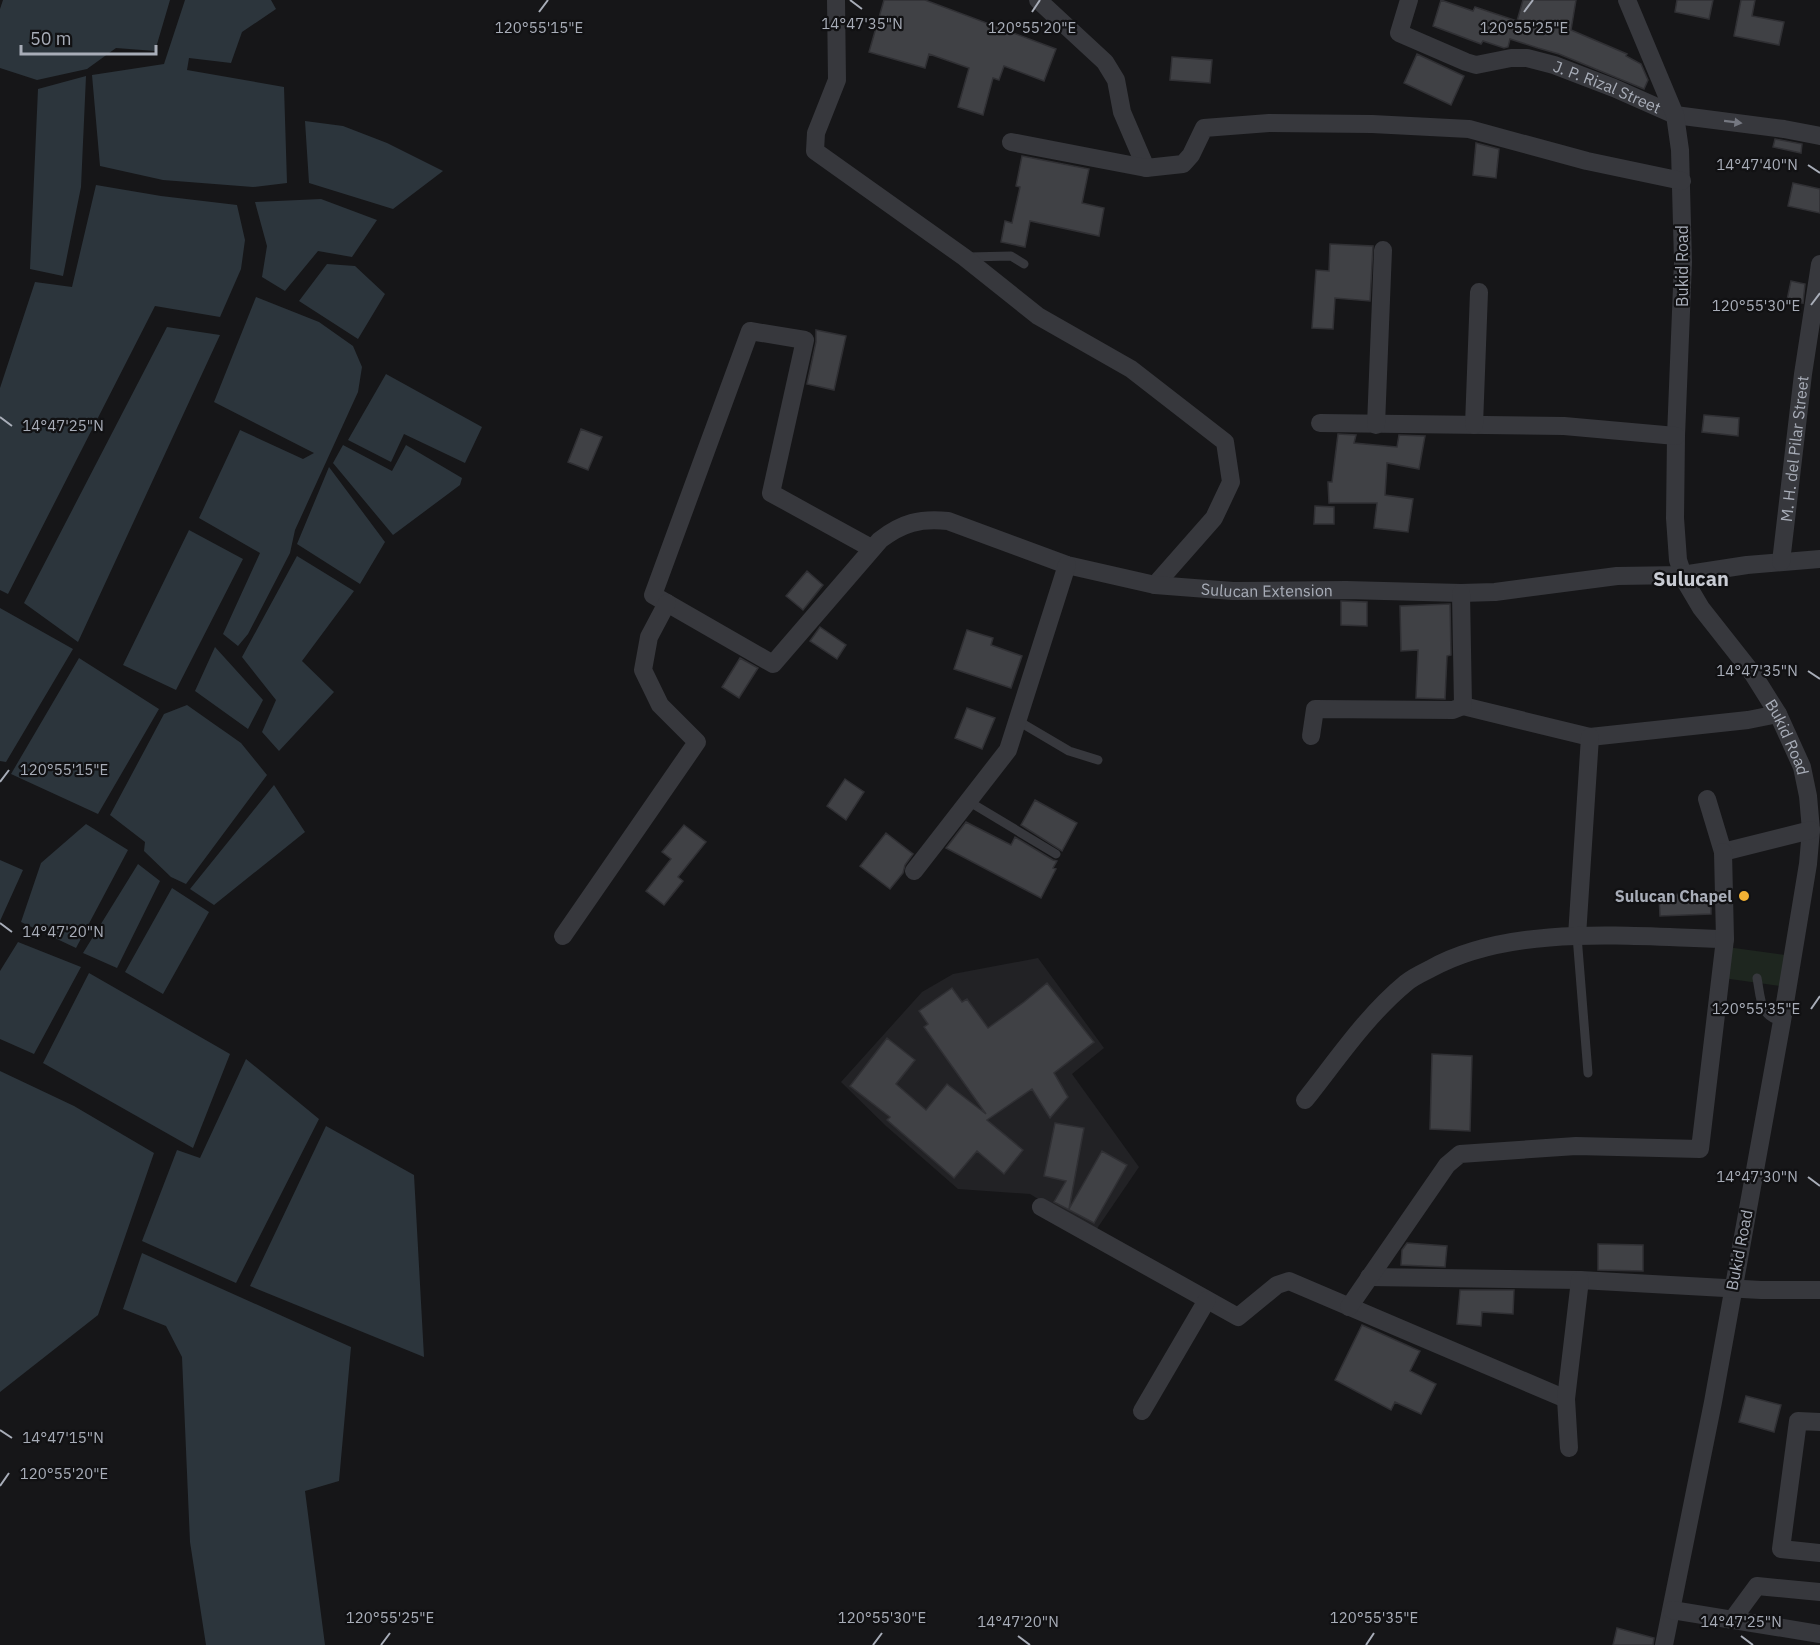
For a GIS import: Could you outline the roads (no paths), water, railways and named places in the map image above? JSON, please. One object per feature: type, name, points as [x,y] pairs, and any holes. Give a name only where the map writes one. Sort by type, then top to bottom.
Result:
[{"type":"street","points":[[836,0],[837,80],[816,133],[815,151],[964,257],[1038,316],[1131,369],[1225,442],[1231,482],[1214,518],[1155,585]]},
{"type":"street","points":[[1038,0],[1105,62],[1116,80],[1122,112],[1146,168]]},
{"type":"street","name":"J. P. Rizal Street","points":[[1409,0],[1399,33],[1476,65],[1511,58],[1527,58],[1554,65],[1614,88],[1675,115],[1820,136]]},
{"type":"street","name":"Bukid Road","points":[[1623,1],[1675,115],[1680,150],[1683,262],[1676,436],[1675,518],[1678,560],[1682,574],[1701,608],[1754,674],[1778,714],[1802,767],[1808,796],[1811,830],[1808,864],[1782,1021],[1736,1289],[1713,1402],[1686,1612],[1664,1645]]},
{"type":"street","points":[[1011,142],[1146,168],[1184,164],[1204,128],[1269,123],[1372,124],[1469,129],[1587,161],[1682,181]]},
{"type":"street","points":[[1376,425],[1383,250]]},
{"type":"street","name":"M. H. del Pilar Street","points":[[1781,561],[1803,374],[1820,264]]},
{"type":"street","points":[[1474,426],[1479,292]]},
{"type":"street","points":[[564,936],[697,742],[660,705],[643,670],[649,637],[667,603],[653,595],[750,332],[805,340],[771,493],[872,548]]},
{"type":"street","points":[[1320,423],[1564,426],[1676,436]]},
{"type":"street","name":"Sulucan Extension","points":[[667,603],[773,664],[872,548],[897,526],[927,519],[948,521],[1067,565],[1155,585],[1233,591],[1495,592],[1617,576],[1682,574],[1781,561],[1820,559]]},
{"type":"street","points":[[914,871],[1008,750],[1067,565]]},
{"type":"street","points":[[1461,593],[1463,706]]},
{"type":"street","points":[[1311,736],[1315,709],[1453,710],[1463,706],[1590,736],[1748,720],[1778,714]]},
{"type":"street","points":[[1577,936],[1590,736]]},
{"type":"street","points":[[1349,1307],[1447,1165],[1460,1154],[1576,1146],[1700,1149],[1725,939],[1723,852],[1707,799]]},
{"type":"street","points":[[1723,852],[1811,830]]},
{"type":"street","points":[[1305,1100],[1373,1014],[1407,981],[1448,958],[1490,945],[1577,936],[1725,939]]},
{"type":"street","points":[[1041,1207],[1238,1317],[1277,1285],[1289,1281],[1566,1399]]},
{"type":"street","points":[[1369,1277],[1580,1280],[1736,1289],[1820,1290]]},
{"type":"street","points":[[1569,1448],[1566,1399],[1580,1280]]},
{"type":"street","points":[[1142,1411],[1207,1300]]},
{"type":"street","points":[[1820,1422],[1798,1421],[1781,1549],[1820,1553]]},
{"type":"street","points":[[1732,1620],[1757,1586],[1820,1592]]},
{"type":"street","points":[[1686,1612],[1817,1638]]},
{"type":"lane","points":[[964,257],[1011,256],[1024,264]]},
{"type":"lane","points":[[1018,721],[1069,751],[1098,760]]},
{"type":"lane","points":[[968,801],[1056,854]]},
{"type":"lane","points":[[1577,936],[1588,1073]]},
{"type":"lane","points":[[1757,978],[1767,1016],[1773,1020],[1782,1021]]},
{"type":"place","name":"Sulucan Chapel","points":[[1744,896]]},
{"type":"district","name":"Sulucan","points":[[1691,578]]}]
